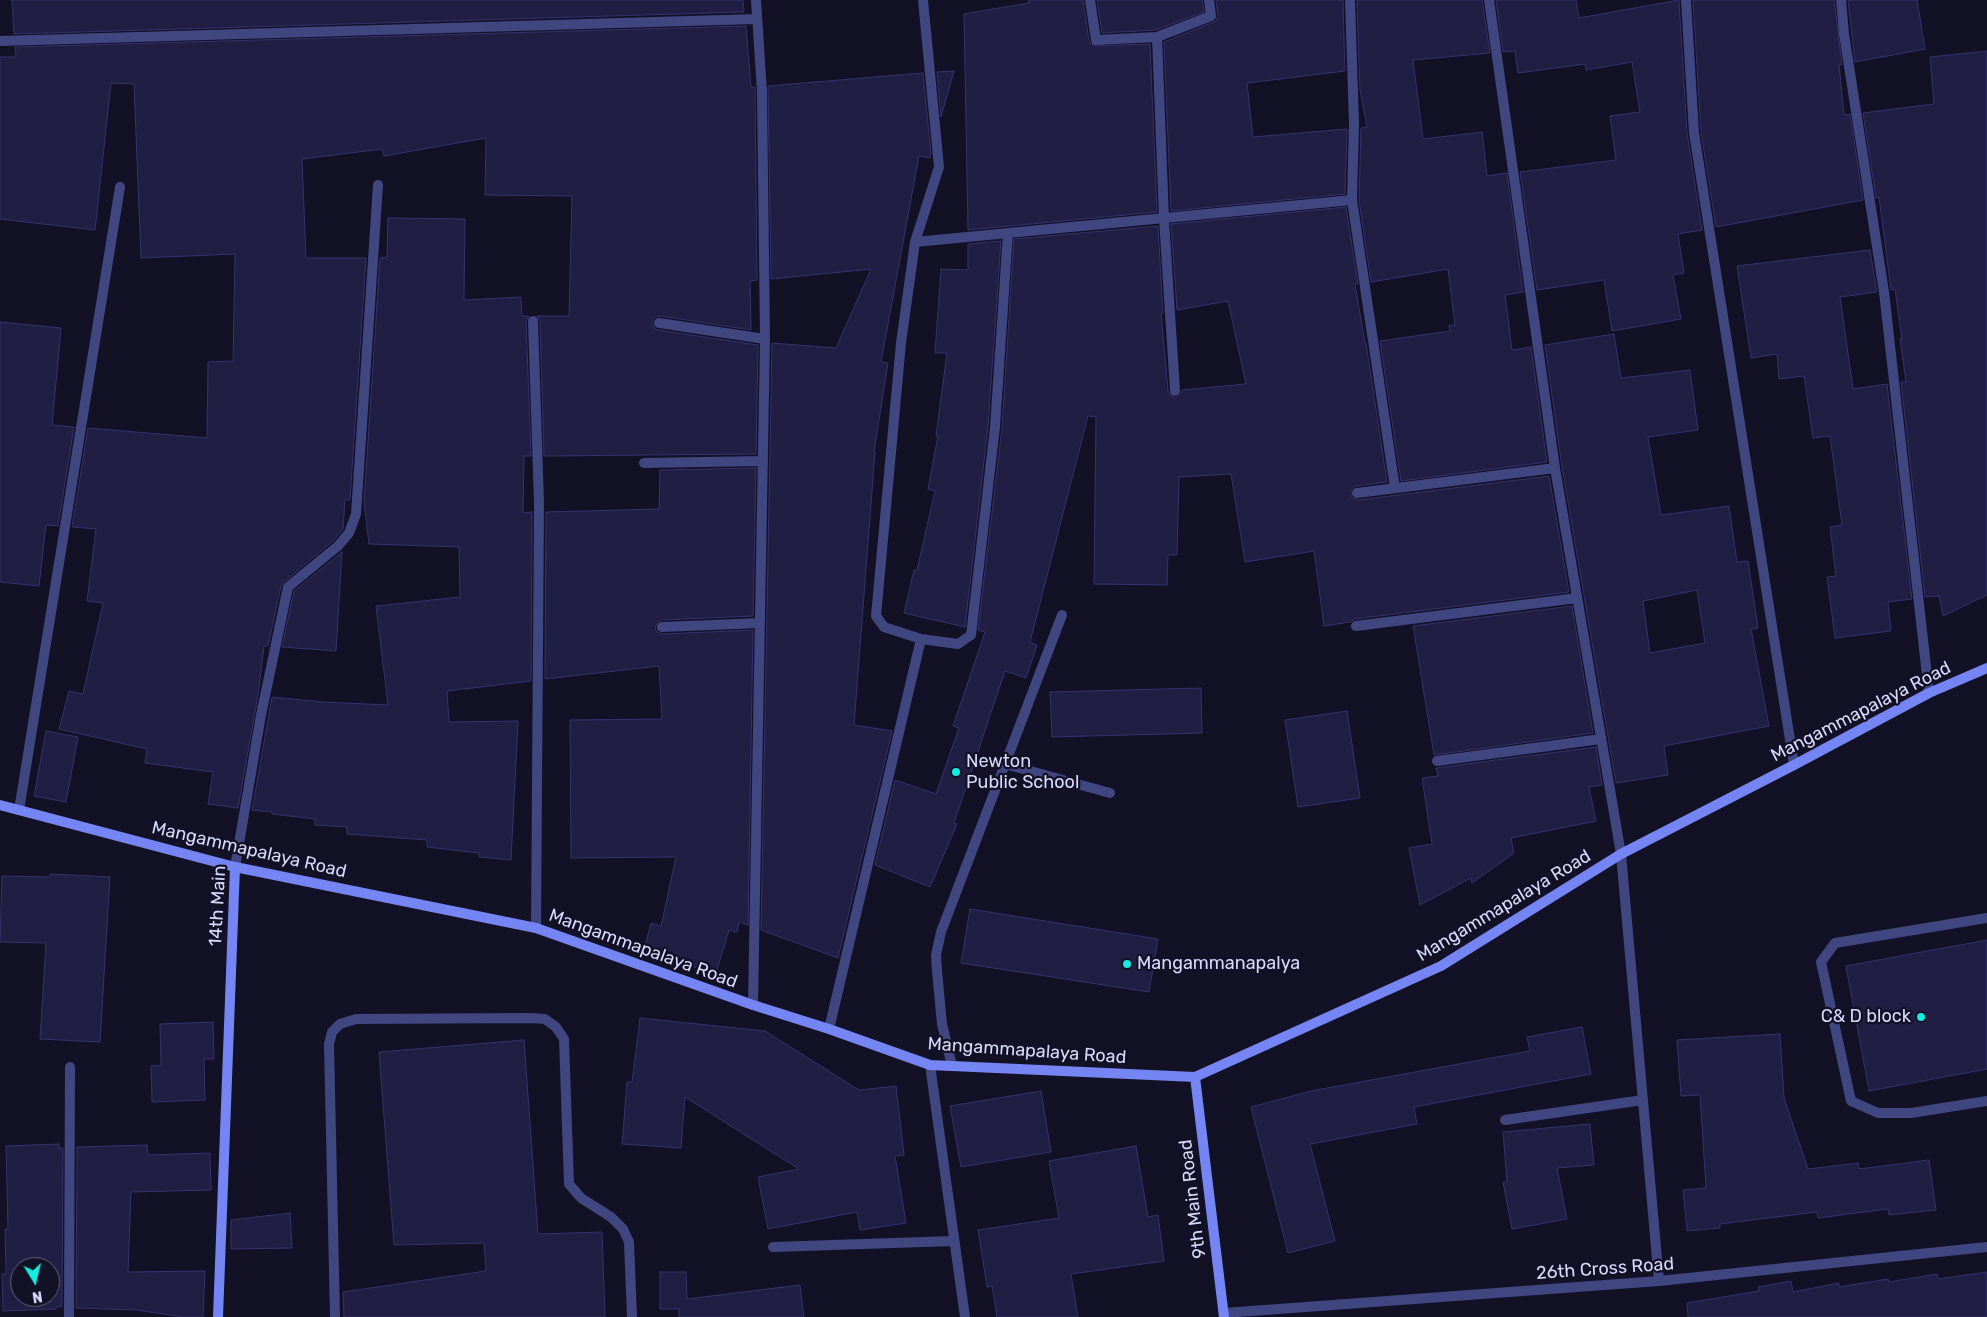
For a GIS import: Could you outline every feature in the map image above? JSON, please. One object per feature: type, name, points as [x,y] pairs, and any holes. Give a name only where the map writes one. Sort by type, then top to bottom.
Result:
[{"type":"main road","name":"Mangammapalaya Road","points":[[0,805],[235,867],[536,928],[752,1005],[829,1029],[930,1065],[1195,1077],[1442,966],[1621,854],[1929,693],[1987,668]]},
{"type":"main road","name":"14th Main","points":[[218,1317],[235,867]]},
{"type":"main road","name":"9th Main Road","points":[[1195,1077],[1224,1315]]},
{"type":"street","points":[[752,1005],[765,339],[762,92],[756,0]]},
{"type":"street","points":[[923,0],[939,167],[915,242],[901,343],[876,616],[884,627],[921,639],[958,644],[971,635],[996,427],[1008,233]]},
{"type":"street","points":[[1090,0],[1096,40],[1157,37],[1211,16],[1209,0]]},
{"type":"street","points":[[1350,0],[1354,123],[1352,200],[1395,488]]},
{"type":"street","points":[[1489,0],[1555,468],[1621,854],[1659,1281]]},
{"type":"street","points":[[1686,0],[1694,134],[1794,765]]},
{"type":"street","points":[[1842,0],[1844,34],[1884,292],[1929,693]]},
{"type":"street","points":[[0,41],[758,19]]},
{"type":"street","points":[[1157,37],[1164,218],[1175,391]]},
{"type":"street","name":"14th Main","points":[[235,867],[261,715],[288,587],[338,546],[349,533],[356,514],[378,185]]},
{"type":"street","points":[[19,810],[120,187]]},
{"type":"street","points":[[915,242],[1352,200]]},
{"type":"street","points":[[533,321],[539,502],[536,928]]},
{"type":"street","points":[[659,323],[765,339]]},
{"type":"street","points":[[644,463],[763,461]]},
{"type":"street","points":[[1357,493],[1555,468]]},
{"type":"street","points":[[1356,626],[1577,598]]},
{"type":"street","points":[[952,1066],[942,1024],[936,955],[941,932],[1062,615]]},
{"type":"street","points":[[662,627],[760,623]]},
{"type":"street","points":[[829,1029],[921,639]]},
{"type":"street","points":[[1437,761],[1601,739]]},
{"type":"street","points":[[1005,764],[1110,793]]},
{"type":"street","points":[[1987,918],[1835,943],[1821,962],[1851,1101],[1878,1112],[1911,1114],[1987,1101]]},
{"type":"street","points":[[335,1317],[329,1044],[332,1032],[340,1024],[356,1019],[531,1018],[545,1019],[556,1027],[564,1039],[569,1184],[581,1198],[611,1216],[623,1229],[629,1242],[632,1317]]},
{"type":"street","points":[[930,1065],[965,1317]]},
{"type":"street","points":[[69,1317],[70,1067]]},
{"type":"street","points":[[1504,1120],[1643,1100]]},
{"type":"street","points":[[773,1247],[954,1241]]},
{"type":"street","name":"26th Cross Road","points":[[1224,1315],[1659,1281],[1987,1247]]},
{"type":"building","points":[[12,0],[743,0],[744,12],[14,34]]},
{"type":"building","points":[[1029,0],[1083,0],[1089,41],[1094,46],[1150,44],[1157,212],[968,230],[964,14],[1029,3]]},
{"type":"building","points":[[1097,0],[1202,0],[1204,12],[1156,30],[1102,33]]},
{"type":"building","points":[[1216,0],[1343,0],[1345,71],[1247,83],[1253,137],[1347,129],[1345,194],[1171,211],[1164,42],[1216,21],[1218,16]]},
{"type":"building","points":[[1357,0],[1482,0],[1490,53],[1413,60],[1423,139],[1482,132],[1487,176],[1507,173],[1523,292],[1505,295],[1512,350],[1531,347],[1547,462],[1401,481],[1380,341],[1450,331],[1449,325],[1455,325],[1448,269],[1371,282],[1359,200],[1361,128],[1367,127],[1360,90]]},
{"type":"building","points":[[1496,0],[1576,0],[1579,18],[1679,0],[1687,133],[1702,230],[1678,234],[1684,273],[1673,275],[1681,319],[1612,331],[1604,280],[1537,290],[1520,172],[1616,160],[1610,116],[1640,112],[1632,62],[1586,70],[1585,64],[1518,73],[1515,51],[1503,52]]},
{"type":"building","points":[[1693,0],[1834,0],[1842,65],[1839,65],[1844,115],[1850,114],[1863,200],[1716,227],[1701,132]]},
{"type":"building","points":[[1848,0],[1917,0],[1925,49],[1855,62]]},
{"type":"building","points":[[746,26],[751,87],[755,87],[757,280],[750,281],[751,330],[660,316],[654,318],[652,322],[654,328],[658,330],[758,345],[756,454],[544,456],[540,321],[537,316],[569,316],[572,196],[485,195],[486,138],[384,156],[382,149],[302,159],[306,258],[366,258],[350,500],[345,500],[343,529],[333,541],[281,586],[268,646],[264,646],[258,695],[238,808],[208,804],[213,772],[145,763],[147,749],[59,729],[69,691],[83,694],[103,603],[87,601],[96,529],[72,527],[88,428],[207,438],[208,362],[233,361],[235,254],[141,258],[134,84],[111,83],[95,230],[0,219],[0,57],[16,57],[15,47]]},
{"type":"building","points":[[1987,51],[1987,595],[1943,616],[1939,596],[1925,597],[1901,382],[1906,382],[1900,339],[1902,339],[1895,289],[1891,290],[1879,197],[1876,198],[1863,113],[1934,104],[1930,57]]},
{"type":"building","points":[[954,71],[941,117],[937,72]]},
{"type":"building","points":[[923,73],[931,154],[930,158],[919,156],[881,362],[888,363],[874,452],[854,725],[892,731],[838,958],[761,930],[772,343],[836,348],[871,269],[771,279],[768,86]]},
{"type":"building","points":[[1346,207],[1358,284],[1355,284],[1387,482],[1356,486],[1351,490],[1351,497],[1358,500],[1549,476],[1569,592],[1355,619],[1350,622],[1324,626],[1314,551],[1245,562],[1231,474],[1179,477],[1177,555],[1168,555],[1167,585],[1094,584],[1096,417],[1088,416],[1030,642],[1037,645],[1026,678],[1005,671],[954,823],[957,824],[930,887],[875,865],[895,780],[936,794],[959,728],[953,726],[985,632],[978,630],[1002,428],[1014,239],[1158,226],[1163,313],[1161,313],[1168,391],[1172,397],[1176,398],[1181,394],[1182,390],[1246,384],[1228,301],[1177,310],[1171,224]]},
{"type":"building","points":[[388,218],[465,219],[464,300],[521,297],[522,316],[529,316],[526,321],[531,456],[524,456],[523,513],[532,512],[531,681],[447,691],[449,722],[518,721],[511,860],[479,857],[479,853],[427,847],[427,840],[347,834],[347,827],[315,825],[315,819],[252,810],[272,697],[388,705],[376,606],[460,597],[459,547],[369,544],[364,502],[380,258],[387,257]]},
{"type":"building","points":[[1001,241],[988,426],[965,627],[904,613],[914,570],[917,570],[935,491],[928,489],[938,436],[936,436],[947,353],[935,353],[941,269],[968,270],[968,244]]},
{"type":"building","points":[[1870,250],[1877,292],[1840,297],[1853,389],[1887,384],[1912,599],[1888,602],[1891,631],[1835,638],[1827,577],[1836,576],[1830,527],[1842,525],[1830,436],[1813,438],[1804,376],[1779,379],[1777,354],[1751,358],[1737,266]]},
{"type":"building","points":[[0,322],[61,328],[52,425],[74,427],[58,526],[46,525],[39,586],[0,582]]},
{"type":"building","points":[[1614,334],[1621,378],[1690,370],[1698,430],[1648,437],[1661,515],[1729,506],[1737,562],[1748,561],[1758,628],[1751,629],[1769,726],[1664,746],[1668,775],[1616,783],[1562,467],[1545,345]],"holes":[[[1697,590],[1705,643],[1650,653],[1643,601]]]},
{"type":"building","points":[[756,468],[753,616],[662,620],[655,627],[656,631],[662,634],[753,630],[748,925],[739,922],[737,932],[729,930],[716,973],[643,953],[651,923],[661,926],[676,857],[571,858],[570,720],[662,719],[659,666],[545,679],[546,512],[659,509],[660,470]]},
{"type":"building","points":[[342,552],[336,651],[282,647],[294,591]]},
{"type":"building","points":[[1572,606],[1593,733],[1434,755],[1413,626]]},
{"type":"building","points":[[1201,688],[1202,733],[1052,737],[1050,692]]},
{"type":"building","points":[[1347,711],[1360,798],[1298,807],[1285,720]]},
{"type":"building","points":[[46,731],[78,737],[66,802],[34,796]]},
{"type":"building","points":[[1596,747],[1602,785],[1589,787],[1596,821],[1511,838],[1514,853],[1472,883],[1471,878],[1420,905],[1409,848],[1432,844],[1422,778],[1438,776],[1436,768]]},
{"type":"building","points":[[51,874],[110,877],[100,1042],[40,1039],[46,943],[0,942],[2,876],[50,877]]},
{"type":"building","points":[[970,909],[1158,939],[1149,992],[961,963]]},
{"type":"building","name":"C& D block","points":[[1987,940],[1987,1069],[1869,1091],[1846,966]]},
{"type":"building","points":[[640,1018],[765,1031],[859,1090],[896,1086],[904,1155],[895,1156],[906,1223],[860,1230],[857,1212],[768,1229],[758,1177],[799,1169],[685,1097],[681,1148],[622,1144],[627,1082],[632,1082]]},
{"type":"building","points":[[213,1022],[214,1059],[204,1059],[205,1100],[152,1102],[151,1066],[161,1065],[160,1024]]},
{"type":"building","points":[[1582,1027],[1591,1074],[1414,1107],[1417,1124],[1310,1144],[1335,1241],[1288,1253],[1251,1107],[1311,1091],[1530,1051],[1527,1037]]},
{"type":"building","points":[[1780,1034],[1784,1098],[1808,1169],[1858,1163],[1859,1169],[1929,1160],[1936,1210],[1889,1215],[1888,1209],[1818,1218],[1817,1212],[1720,1224],[1720,1228],[1687,1231],[1683,1190],[1706,1188],[1700,1095],[1681,1096],[1677,1040]]},
{"type":"building","points":[[524,1040],[538,1234],[602,1232],[605,1317],[344,1317],[343,1292],[486,1271],[484,1243],[394,1245],[379,1052]]},
{"type":"building","points":[[1041,1091],[1051,1152],[961,1167],[950,1106]]},
{"type":"building","points":[[1590,1124],[1594,1165],[1557,1168],[1567,1219],[1512,1229],[1503,1182],[1507,1182],[1503,1132]]},
{"type":"building","points":[[59,1144],[59,1148],[63,1148],[62,1307],[60,1307],[60,1257],[10,1257],[10,1307],[56,1307],[56,1309],[3,1311],[2,1274],[6,1274],[5,1229],[8,1229],[6,1146]]},
{"type":"building","points":[[147,1145],[148,1155],[210,1153],[211,1190],[131,1192],[128,1272],[205,1271],[203,1317],[184,1317],[136,1310],[76,1308],[77,1147]]},
{"type":"building","points":[[1136,1146],[1148,1217],[1158,1215],[1164,1261],[1071,1274],[1078,1317],[997,1317],[992,1286],[987,1287],[978,1230],[1059,1218],[1049,1161]]},
{"type":"building","points":[[290,1213],[292,1248],[231,1249],[231,1220]]},
{"type":"building","points":[[660,1272],[686,1272],[687,1299],[800,1285],[804,1317],[679,1317],[679,1309],[660,1309]]},
{"type":"building","points":[[1987,1272],[1987,1317],[1688,1317],[1687,1303],[1759,1291],[1758,1287],[1791,1281],[1793,1292],[1839,1283],[1839,1287],[1888,1279],[1889,1282],[1937,1274],[1938,1279]]},
{"type":"place","name":"Newton Public School","points":[[956,772]]},
{"type":"place","name":"Mangammanapalya","points":[[1127,964]]},
{"type":"place","name":"C& D block","points":[[1921,1017]]}]
